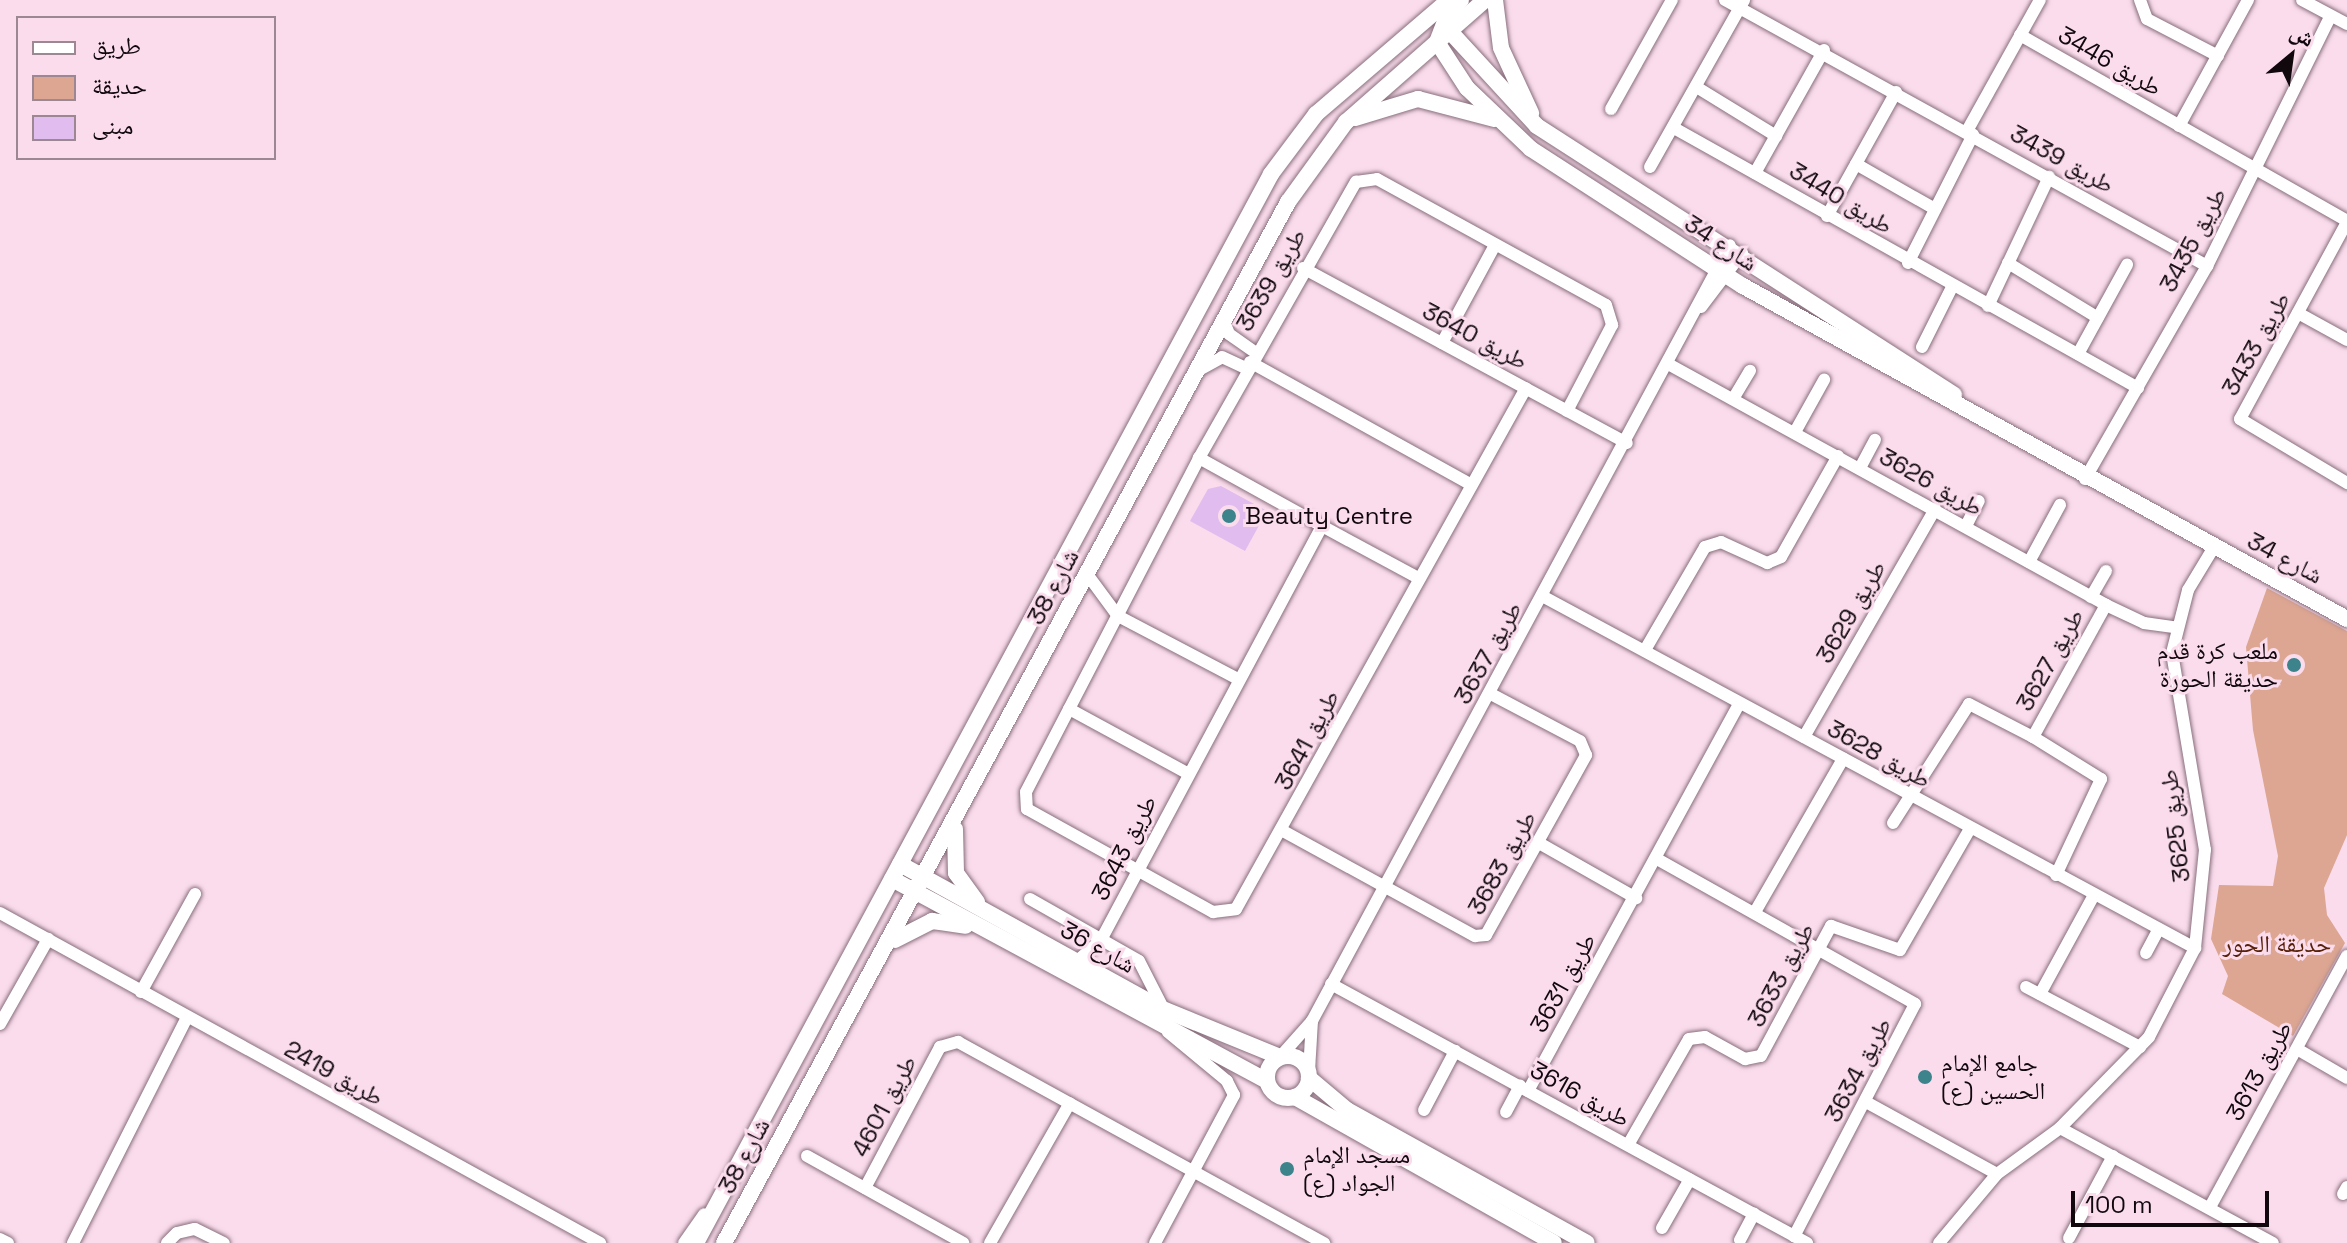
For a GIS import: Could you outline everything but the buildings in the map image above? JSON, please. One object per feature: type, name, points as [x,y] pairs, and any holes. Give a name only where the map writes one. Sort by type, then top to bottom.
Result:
[{"type":"street","name":"شارع 38","points":[[696,1243],[1271,174],[1316,114],[1449,0]]},
{"type":"street","points":[[1437,42],[1461,0]]},
{"type":"street","points":[[1419,24],[1447,27],[1485,0]]},
{"type":"street","points":[[1495,0],[1501,48],[1537,126]]},
{"type":"street","points":[[1611,109],[1672,0]]},
{"type":"street","name":"طريق 3439","points":[[1725,0],[1742,4],[2207,266]]},
{"type":"street","points":[[1908,263],[1970,133],[2040,0]]},
{"type":"street","points":[[2140,0],[2147,19],[2218,56]]},
{"type":"street","name":"طريق 3446","points":[[2179,126],[2248,0]]},
{"type":"street","points":[[2302,0],[2347,24]]},
{"type":"street","points":[[1650,167],[1698,88],[1742,4]]},
{"type":"street","name":"طريق 3435","points":[[2085,479],[2207,266],[2330,17]]},
{"type":"street","name":"شارع 34","points":[[1447,27],[1537,126],[1736,249],[2030,449]]},
{"type":"street","name":"طريق 3446","points":[[2020,35],[2255,168]]},
{"type":"street","name":"شارع 38","points":[[724,1243],[889,947],[1288,202],[1346,122],[1437,42]]},
{"type":"street","name":"شارع 34","points":[[1437,42],[1495,119],[1563,171],[1721,271],[2030,449],[2347,619]]},
{"type":"street","points":[[1755,173],[1824,50]]},
{"type":"street","name":"طريق 3440","points":[[1698,88],[1776,136]]},
{"type":"street","points":[[1827,216],[1896,92]]},
{"type":"street","points":[[1346,122],[1418,99],[1495,119]]},
{"type":"street","name":"طريق 3440","points":[[1674,128],[1908,263],[2138,388]]},
{"type":"street","points":[[1856,164],[1935,209]]},
{"type":"street","name":"طريق 3433","points":[[2255,168],[2347,221],[2240,419],[2347,483]]},
{"type":"street","points":[[1988,306],[2049,177]]},
{"type":"street","name":"طريق 3639","points":[[1470,484],[1250,360],[1350,186],[1369,178],[1606,305],[1612,314],[1567,411]]},
{"type":"street","points":[[1442,343],[1495,245]]},
{"type":"street","name":"طريق 3637","points":[[1280,1057],[1312,1021],[1701,307],[1736,249]]},
{"type":"street","points":[[2008,263],[2098,318]]},
{"type":"street","points":[[2078,354],[2127,265]]},
{"type":"street","name":"طريق 3640","points":[[1303,268],[1627,443]]},
{"type":"street","points":[[1922,347],[1952,287]]},
{"type":"street","points":[[2298,313],[2347,340]]},
{"type":"street","points":[[1223,319],[1229,334],[1250,360]]},
{"type":"street","points":[[1193,375],[1222,357],[1250,360]]},
{"type":"street","points":[[1187,773],[1069,709],[1250,360]]},
{"type":"street","name":"طريق 3626","points":[[1670,365],[2106,605],[2144,623],[2174,627]]},
{"type":"street","points":[[1733,399],[1750,371]]},
{"type":"street","points":[[1795,432],[1824,380]]},
{"type":"street","name":"طريق 3641","points":[[1069,709],[1026,792],[1032,812],[1213,912],[1229,913],[1283,831],[1418,578],[1526,388]]},
{"type":"street","points":[[1860,468],[1875,440]]},
{"type":"street","points":[[1645,650],[1705,547],[1721,542],[1767,563],[1781,557],[1838,456]]},
{"type":"street","points":[[1199,458],[1418,578]]},
{"type":"street","points":[[1966,526],[1979,501]]},
{"type":"street","points":[[2029,562],[2060,505]]},
{"type":"street","name":"طريق 3629","points":[[1804,737],[1935,509]]},
{"type":"street","name":"طريق 3643","points":[[1101,940],[1187,773],[1322,526]]},
{"type":"street","name":"طريق 3625","points":[[1939,1243],[1997,1174],[2060,1128],[2140,1047],[2166,1015],[2195,948],[2205,850],[2174,679],[2174,627],[2214,547]]},
{"type":"street","points":[[2091,597],[2106,571]]},
{"type":"street","points":[[1087,574],[1118,616],[1238,679]]},
{"type":"street","name":"طريق 3628","points":[[1544,597],[1908,796],[2195,948]]},
{"type":"street","name":"طريق 3627","points":[[2033,737],[2106,605]]},
{"type":"street","name":"طريق 3683","points":[[1283,831],[1475,936],[1486,935],[1539,843],[1586,747],[1491,694]]},
{"type":"street","name":"طريق 3631","points":[[1506,1112],[1524,1088],[1636,898],[1739,704]]},
{"type":"street","name":"طريق 3627","points":[[1908,796],[1969,704],[2033,737],[2101,779],[2056,875]]},
{"type":"street","points":[[1755,912],[1843,759]]},
{"type":"street","points":[[1893,823],[1908,796]]},
{"type":"street","points":[[958,815],[956,873],[985,921]]},
{"type":"street","name":"طريق 3633","points":[[1628,1145],[1689,1039],[1705,1037],[1751,1060],[1761,1056],[1819,947],[1836,924],[1900,950],[1970,829]]},
{"type":"street","points":[[1539,843],[1636,898]]},
{"type":"street","name":"طريق 3634","points":[[1657,859],[1819,947],[1915,1004],[1794,1236]]},
{"type":"street","name":"شارع 36","points":[[900,864],[925,877],[985,921],[1165,1029],[1241,1062],[1267,1081]]},
{"type":"street","name":"شارع 36","points":[[892,879],[917,893],[1076,962],[1165,1010],[1280,1057]]},
{"type":"street","points":[[141,992],[195,894]]},
{"type":"street","points":[[2040,994],[2094,895]]},
{"type":"street","points":[[1030,899],[1143,964],[1165,1010]]},
{"type":"street","name":"طريق 2419","points":[[0,913],[600,1243]]},
{"type":"street","points":[[889,947],[907,929],[932,921],[985,921]]},
{"type":"street","points":[[2146,953],[2159,929]]},
{"type":"street","points":[[0,1024],[48,939]]},
{"type":"street","points":[[1076,962],[1101,940]]},
{"type":"street","name":"طريق 3613","points":[[2210,1207],[2347,956]]},
{"type":"street","name":"طريق 3616","points":[[1331,984],[1807,1243]]},
{"type":"street","points":[[2026,987],[2140,1047]]},
{"type":"street","points":[[73,1243],[187,1017]]},
{"type":"street","name":"طريق 3637","points":[[1309,1075],[1312,1021]]},
{"type":"street","points":[[1155,1243],[1194,1173],[1233,1089],[1165,1029]]},
{"type":"street","name":"طريق 4601","points":[[865,1188],[946,1043],[964,1045],[1324,1243]]},
{"type":"street","points":[[2297,1049],[2347,1078]]},
{"type":"street","points":[[1424,1110],[1455,1051]]},
{"type":"street","points":[[1554,1243],[1295,1097],[1274,1093],[1267,1081],[1280,1057],[1294,1056],[1309,1075],[1347,1110],[1587,1243]]},
{"type":"street","points":[[1295,1097],[1309,1075]]},
{"type":"street","points":[[1866,1102],[1997,1174]]},
{"type":"street","points":[[990,1243],[1070,1103]]},
{"type":"street","points":[[2060,1128],[2210,1207],[2252,1238],[2273,1243]]},
{"type":"street","points":[[807,1156],[963,1243]]},
{"type":"street","points":[[2069,1238],[2113,1156]]},
{"type":"street","points":[[684,1243],[735,1169]]},
{"type":"street","points":[[1662,1228],[1690,1179]]},
{"type":"street","points":[[1740,1240],[1754,1214]]},
{"type":"street","points":[[167,1243],[177,1233],[195,1229],[224,1243]]},
{"type":"street","points":[[0,1239],[8,1243]]},
{"type":"green space","name":"حديقة الحور","points":[[2267,588],[2347,631],[2347,835],[2324,888],[2327,915],[2345,943],[2293,1036],[2222,994],[2228,976],[2211,939],[2219,885],[2273,886],[2278,856],[2253,730],[2246,647]]},
{"type":"place","name":"Beauty Centre","points":[[1229,516]]},
{"type":"place","name":"ملعب كرة قدم حديقة الحورة","points":[[2294,665]]},
{"type":"place","name":"جامع الإمام الحسين (ع)","points":[[1925,1077]]},
{"type":"place","name":"مسجد الإمام الجواد (ع)","points":[[1287,1169]]}]
